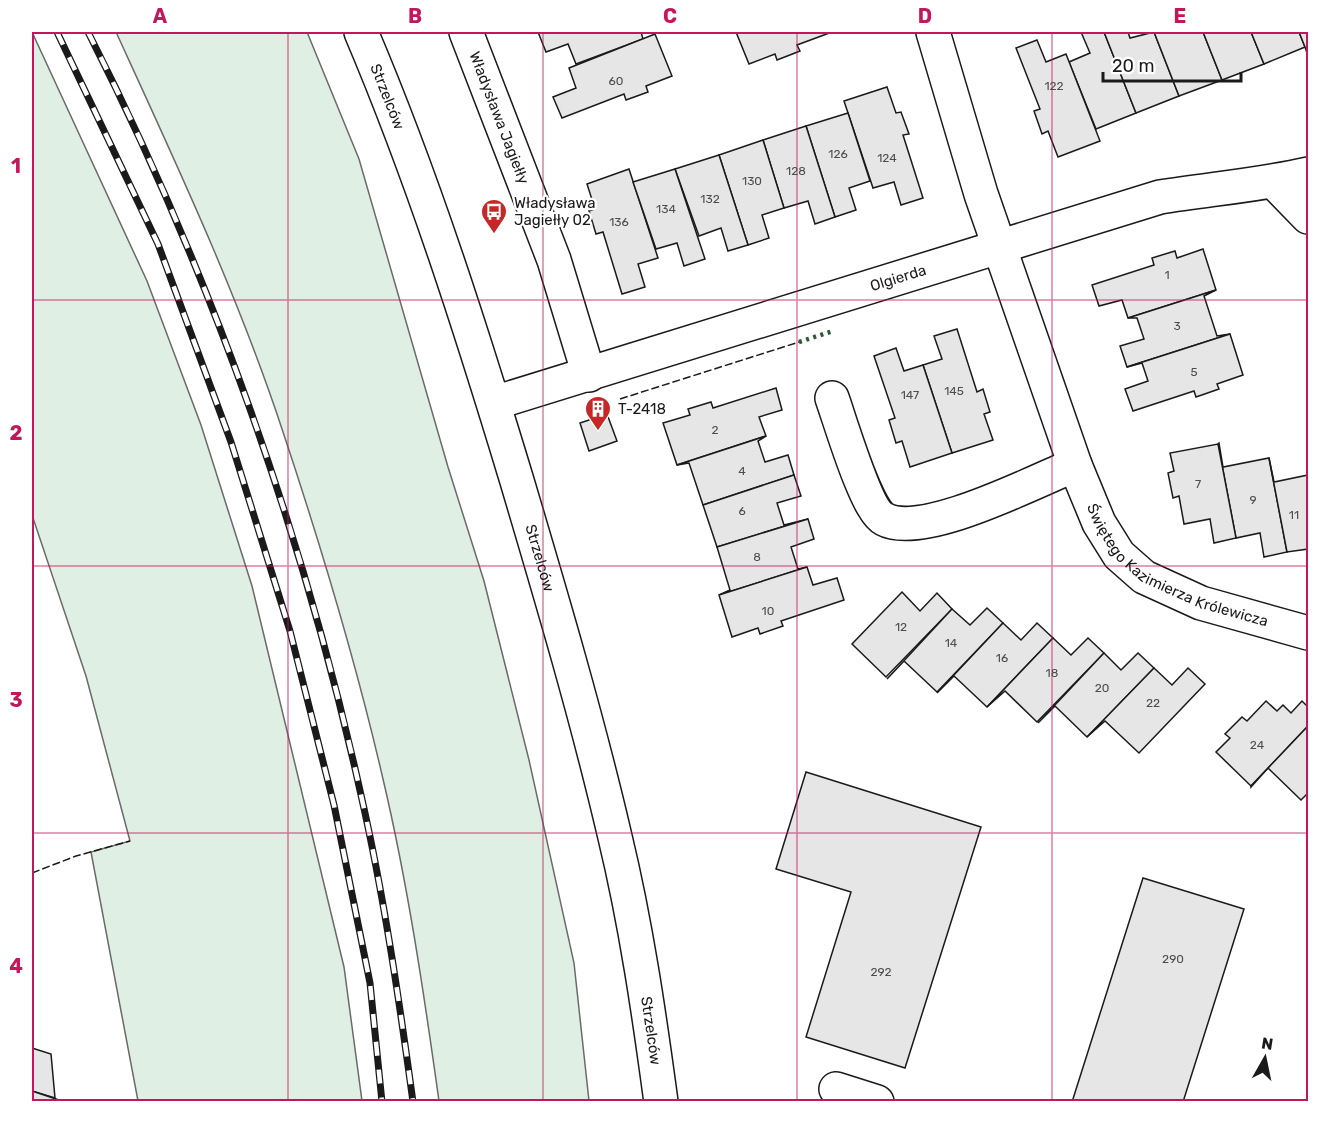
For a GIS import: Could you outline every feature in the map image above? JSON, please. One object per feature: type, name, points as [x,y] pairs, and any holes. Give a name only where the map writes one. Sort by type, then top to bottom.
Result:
[{"type":"street","name":"Strzelców","points":[[360,32],[388,95],[436,225],[494,404],[564,640],[616,838],[649,1017],[661,1101]]},
{"type":"street","name":"Władysława Jagiełły","points":[[466,32],[554,260],[589,375]]},
{"type":"street","name":"Świętego Kazimierza Królewicza","points":[[933,32],[981,194],[1075,465],[1099,523],[1119,555],[1144,577],[1201,603],[1308,633]]},
{"type":"street","name":"Olgierda","points":[[494,404],[1160,197],[1216,187],[1274,182],[1308,174]]},
{"type":"street","points":[[1274,182],[1308,217]]},
{"type":"street","points":[[832,398],[869,502],[883,519],[906,524],[936,521],[1075,465]]},
{"type":"street","points":[[836,1089],[877,1101]]},
{"type":"green space","points":[[32,32],[147,281],[201,425],[252,586],[344,967],[362,1101],[138,1101],[91,852],[130,841],[86,676],[32,515]]},
{"type":"green space","points":[[116,32],[307,32],[359,159],[448,467],[484,581],[529,760],[574,963],[589,1101],[439,1101],[415,940],[392,819],[373,735],[324,561],[283,432],[246,330],[205,230]]},
{"type":"building","points":[[538,32],[641,32],[643,39],[576,64],[568,44],[546,52]]},
{"type":"building","points":[[736,32],[832,32],[797,45],[800,51],[777,60],[775,54],[749,64]]},
{"type":"building","points":[[1081,32],[1104,32],[1136,113],[1096,129],[1069,62],[1090,53]]},
{"type":"building","points":[[1104,32],[1128,32],[1130,38],[1154,32],[1179,96],[1136,113]]},
{"type":"building","points":[[1154,32],[1203,32],[1222,80],[1179,96]]},
{"type":"building","points":[[1203,32],[1251,32],[1264,64],[1222,80]]},
{"type":"building","points":[[1251,32],[1299,32],[1305,47],[1264,64]]},
{"type":"building","points":[[1299,32],[1308,32],[1308,56],[1305,47]]},
{"type":"building","points":[[655,34],[672,76],[646,86],[648,92],[626,100],[624,94],[562,118],[553,97],[576,88],[569,68]]},
{"type":"building","points":[[1037,40],[1046,62],[1066,54],[1100,141],[1058,157],[1048,131],[1042,134],[1034,111],[1040,109],[1016,48]]},
{"type":"building","points":[[887,87],[896,113],[901,112],[909,134],[903,135],[923,198],[901,205],[894,182],[873,188],[844,101]]},
{"type":"building","points":[[848,113],[870,181],[849,188],[856,210],[835,217],[806,126]]},
{"type":"building","points":[[806,126],[835,217],[815,224],[808,201],[784,208],[763,140]]},
{"type":"building","points":[[763,140],[784,208],[762,215],[769,238],[748,245],[719,155]]},
{"type":"building","points":[[719,155],[748,245],[728,251],[721,228],[699,236],[675,169]]},
{"type":"building","points":[[629,169],[658,258],[638,264],[645,287],[622,294],[603,232],[596,234],[589,211],[595,209],[587,184]]},
{"type":"building","points":[[675,169],[705,259],[684,266],[677,243],[656,249],[633,182]]},
{"type":"building","points":[[1203,249],[1216,290],[1128,318],[1122,300],[1099,306],[1092,285],[1154,265],[1152,258],[1175,251],[1177,258]]},
{"type":"building","points":[[1216,290],[1204,296],[1217,336],[1230,334],[1127,367],[1120,346],[1144,339],[1137,318],[1128,318]]},
{"type":"building","points":[[957,329],[977,392],[983,389],[990,412],[984,414],[993,440],[952,453],[923,365],[942,359],[934,336]]},
{"type":"building","points":[[1230,334],[1243,375],[1217,384],[1219,389],[1196,397],[1194,391],[1133,411],[1125,389],[1148,381],[1142,363],[1127,367]]},
{"type":"building","points":[[896,348],[904,371],[923,365],[952,453],[910,467],[902,441],[896,443],[889,420],[895,418],[874,356]]},
{"type":"building","points":[[776,388],[782,410],[759,417],[766,436],[677,465],[663,423],[690,415],[688,409],[711,402],[713,408]]},
{"type":"building","name":"T-2418","points":[[607,414],[617,441],[589,451],[580,423]]},
{"type":"building","points":[[766,436],[758,441],[765,462],[788,455],[794,475],[703,505],[689,463],[677,465]]},
{"type":"building","points":[[1218,444],[1223,467],[1269,458],[1287,552],[1264,557],[1260,533],[1236,538]]},
{"type":"building","points":[[1218,444],[1236,538],[1214,543],[1210,519],[1184,524],[1179,496],[1173,498],[1168,473],[1174,471],[1170,453]]},
{"type":"building","points":[[1269,458],[1274,482],[1308,475],[1308,549],[1287,552]]},
{"type":"building","points":[[794,475],[801,496],[777,503],[784,525],[808,519],[717,547],[703,505]]},
{"type":"building","points":[[808,519],[814,539],[791,547],[798,569],[807,567],[719,595],[730,590],[717,547]]},
{"type":"building","points":[[807,567],[813,585],[837,578],[844,600],[781,621],[783,626],[760,634],[758,628],[732,637],[719,595]]},
{"type":"building","points":[[902,592],[920,611],[937,593],[952,609],[886,677],[852,644]]},
{"type":"building","points":[[987,608],[1003,623],[937,692],[904,661],[887,679],[952,609],[970,625]]},
{"type":"building","points":[[1003,623],[1021,640],[1037,623],[1053,638],[987,707],[954,676],[937,693]]},
{"type":"building","points":[[1053,638],[1071,655],[1088,638],[1104,653],[1037,722],[1005,691],[987,707]]},
{"type":"building","points":[[1104,653],[1121,670],[1138,653],[1154,668],[1087,737],[1055,706],[1038,723]]},
{"type":"building","points":[[1154,668],[1172,685],[1188,668],[1205,684],[1139,753],[1105,721],[1087,737]]},
{"type":"building","points":[[1266,701],[1277,711],[1283,705],[1291,713],[1302,701],[1308,707],[1308,726],[1251,786],[1216,752],[1230,738],[1225,734],[1242,717],[1247,721]]},
{"type":"building","points":[[1308,726],[1308,793],[1301,800],[1268,768]]},
{"type":"building","points":[[806,772],[981,827],[905,1068],[806,1037],[851,892],[776,869]]},
{"type":"building","points":[[1143,878],[1244,909],[1183,1102],[1072,1102]]},
{"type":"building","points":[[32,1048],[51,1054],[55,1098],[32,1091]]},
{"type":"building","points":[[32,1091],[59,1100],[58,1102],[32,1102]]},
{"type":"railway","points":[[57,32],[158,244],[231,442],[290,631],[334,805],[370,983],[382,1102]]},
{"type":"railway","points":[[88,32],[174,215],[213,310],[249,405],[311,599],[338,697],[377,871],[413,1102]]},
{"type":"hedge","points":[[799,342],[833,331]]},
{"type":"fence","points":[[620,399],[799,342]]},
{"type":"fence","points":[[32,873],[76,856],[130,841]]},
{"type":"place","name":"Władysława Jagiełły 02","points":[[494,235]]},
{"type":"place","name":"T-2418","points":[[598,432]]}]
